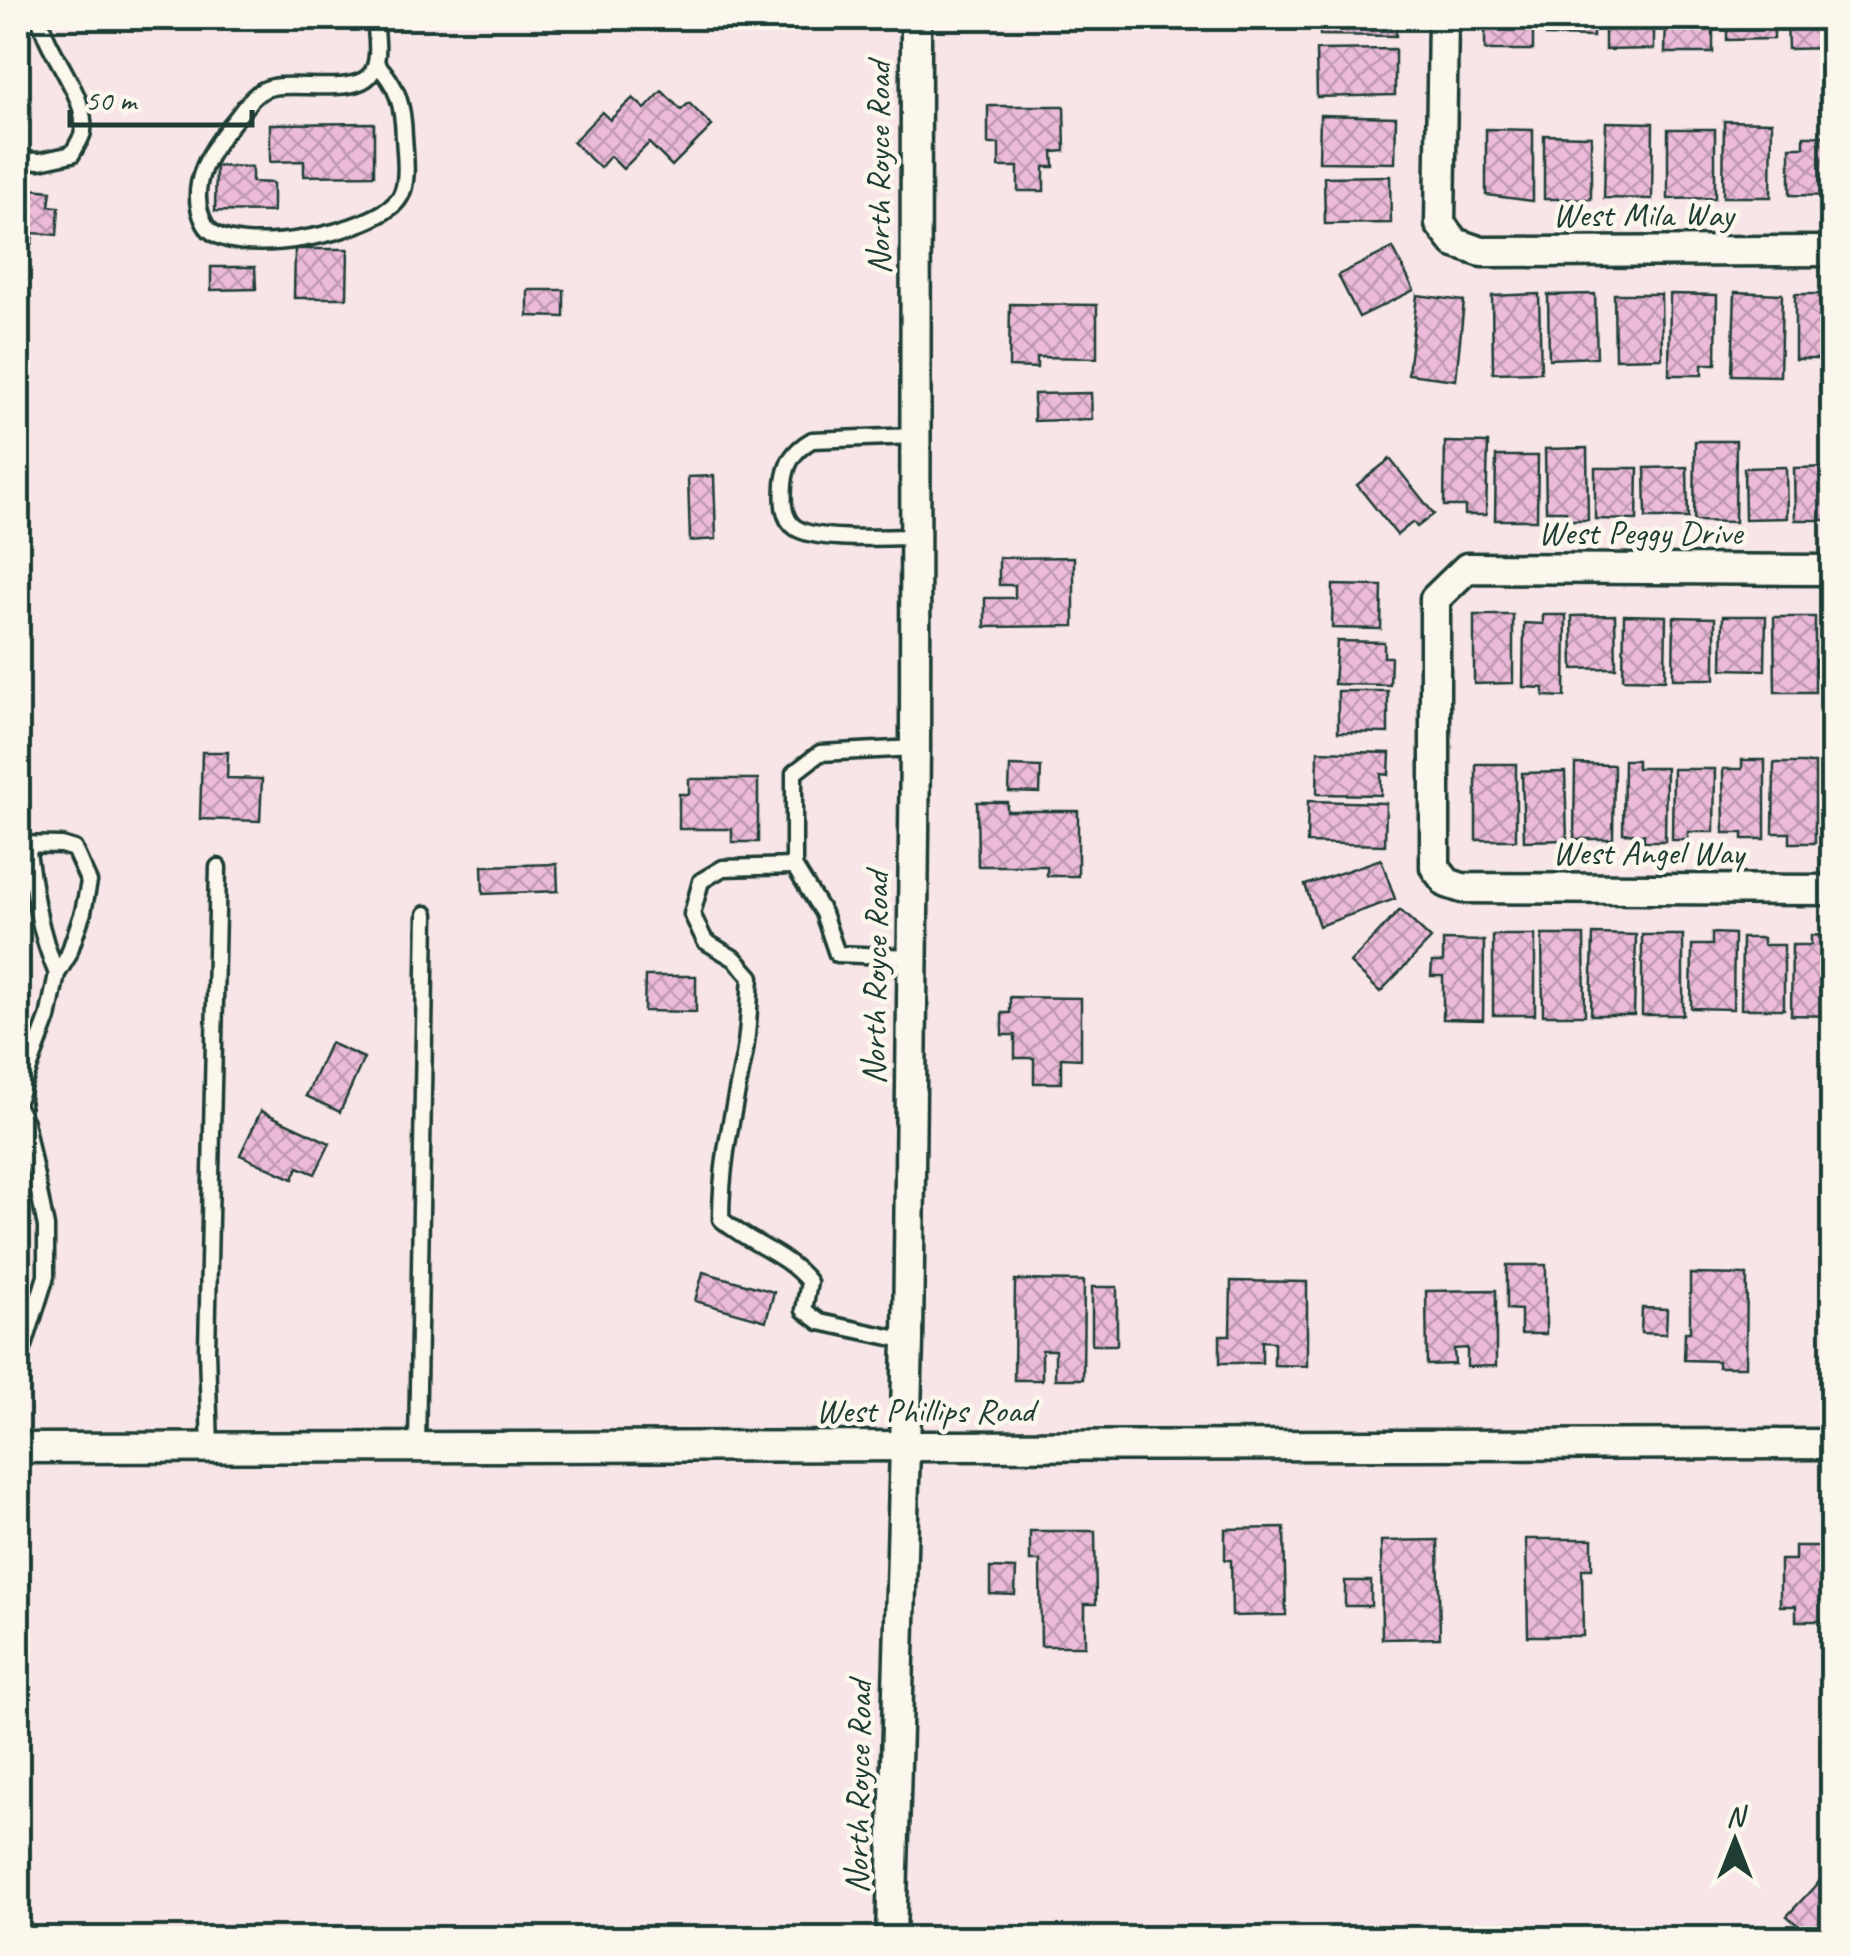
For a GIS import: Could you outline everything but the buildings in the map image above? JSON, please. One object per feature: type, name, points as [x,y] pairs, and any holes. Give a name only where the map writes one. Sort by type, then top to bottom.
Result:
[{"type":"street","name":"North Royce Road","points":[[892,1938],[908,1341],[915,748],[916,18]]},
{"type":"street","name":"West Mila Way","points":[[1443,18],[1440,224],[1455,242],[1482,252],[1832,251]]},
{"type":"street","name":"West Peggy Drive","points":[[1462,888],[1448,883],[1435,867],[1435,599],[1451,581],[1468,568],[1832,570]]},
{"type":"street","name":"West Angel Way","points":[[1462,888],[1832,890]]},
{"type":"street","name":"West Phillips Road","points":[[18,1448],[1832,1444]]},
{"type":"lane","points":[[18,160],[40,161],[72,154],[83,132],[79,106],[40,18]]},
{"type":"lane","points":[[376,18],[376,63],[371,75],[358,84],[270,87],[254,96],[206,158],[200,182],[200,205],[206,226],[220,237],[247,244],[313,236],[386,212],[401,197],[405,176],[403,105],[393,80],[376,63]]},
{"type":"lane","points":[[914,436],[812,440],[793,455],[786,468],[783,506],[787,519],[798,529],[867,538],[915,536]]},
{"type":"lane","points":[[912,958],[838,954],[823,913],[794,866],[794,774],[820,753],[915,748]]},
{"type":"lane","points":[[18,1098],[48,1018],[57,974],[73,941],[89,882],[74,849],[22,844],[46,948],[57,974]]},
{"type":"lane","points":[[794,866],[723,868],[700,881],[692,914],[705,941],[736,959],[751,977],[745,1053],[724,1159],[720,1219],[738,1234],[796,1265],[809,1282],[804,1310],[820,1322],[908,1341]]},
{"type":"lane","points":[[210,1448],[207,1350],[218,867]]},
{"type":"lane","points":[[417,1447],[426,914]]},
{"type":"lane","points":[[18,1109],[26,1122],[46,1226],[46,1276],[18,1356]]}]
